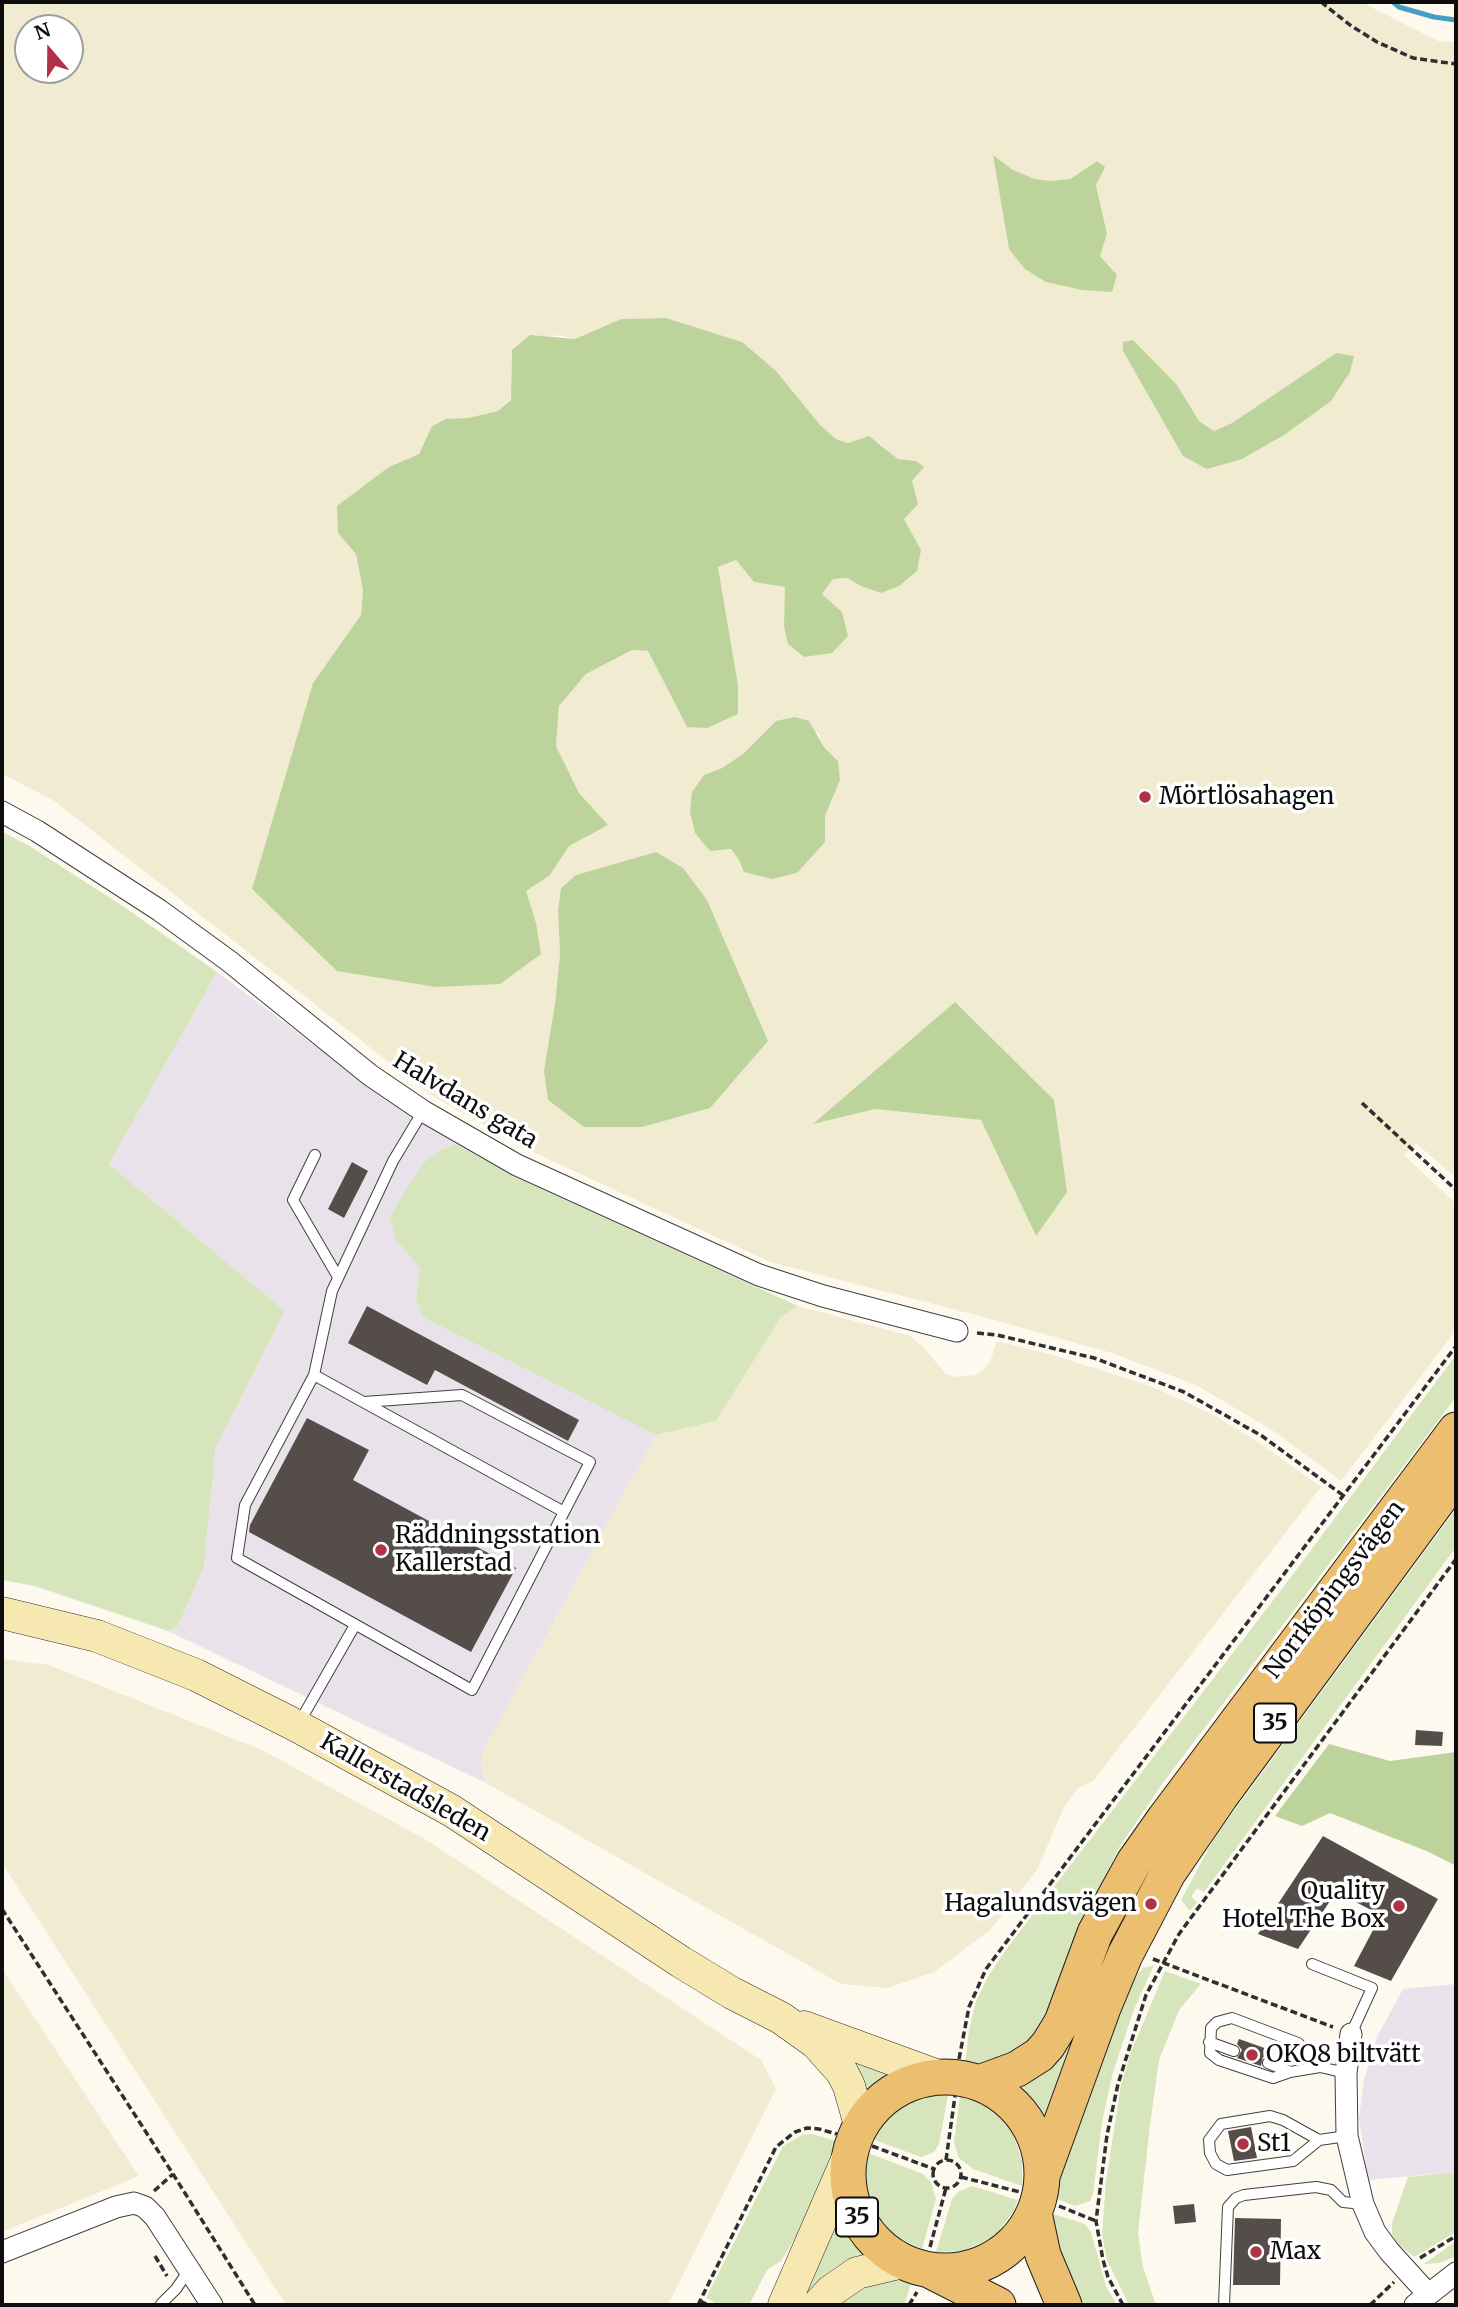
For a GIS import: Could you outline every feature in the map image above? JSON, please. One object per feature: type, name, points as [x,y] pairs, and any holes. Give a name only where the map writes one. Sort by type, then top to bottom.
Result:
[{"type":"main road","name":"Norrköpingsvägen","points":[[958,2080],[1017,2069],[1039,2056],[1048,2045],[1062,2022],[1095,1933],[1134,1862],[1164,1818],[1456,1430]]},
{"type":"main road","name":"Norrköpingsvägen","points":[[1037,2196],[1106,1999],[1125,1955],[1168,1872],[1456,1476]]},
{"type":"main road","name":"Kallerstadsleden","points":[[2,1613],[97,1636],[195,1675],[452,1811],[732,1993],[781,2018],[958,2080]]},
{"type":"main road","name":"Kallerstadsleden","points":[[781,2018],[816,2043],[842,2072],[849,2087],[856,2140]]},
{"type":"main road","name":"35","points":[[958,2080],[913,2082],[877,2103],[856,2140],[848,2179],[857,2217],[881,2247],[920,2261],[959,2270],[987,2262],[1018,2238],[1037,2196]]},
{"type":"main road","points":[[958,2080],[1003,2096],[1023,2116],[1036,2140],[1037,2196],[1044,2255],[1064,2305]]},
{"type":"main road","points":[[784,2305],[856,2140]]},
{"type":"main road","name":"35","points":[[920,2261],[998,2305]]},
{"type":"main road","points":[[818,2305],[831,2291],[857,2273],[920,2261]]},
{"type":"street","name":"Halvdans gata","points":[[2,811],[159,910],[229,961],[370,1074],[423,1111],[517,1165],[759,1276],[823,1296],[957,1331]]},
{"type":"street","points":[[1351,2034],[1346,2073],[1347,2136],[1353,2203],[1421,2299],[1456,2273]]},
{"type":"street","points":[[2,2252],[116,2207],[134,2203],[145,2207],[155,2217],[212,2305]]},
{"type":"lane","points":[[365,1402],[462,1395],[590,1462],[472,1690],[237,1558],[245,1506],[314,1375],[332,1291],[393,1161],[423,1111]]},
{"type":"lane","points":[[315,1155],[293,1200],[338,1277]]},
{"type":"lane","points":[[314,1375],[564,1512]]},
{"type":"lane","points":[[297,1727],[355,1625]]},
{"type":"lane","points":[[1312,1964],[1372,1988],[1351,2034]]},
{"type":"lane","points":[[1320,2067],[1298,2043],[1232,2018],[1217,2022],[1211,2028],[1210,2053],[1219,2060],[1273,2078],[1290,2071],[1320,2067],[1346,2073]]},
{"type":"lane","points":[[1209,2042],[1234,2051]]},
{"type":"lane","points":[[1268,2063],[1290,2071]]},
{"type":"lane","points":[[1319,2140],[1283,2120],[1270,2116],[1222,2124],[1209,2140],[1210,2153],[1216,2164],[1227,2171],[1293,2161],[1319,2140],[1347,2136]]},
{"type":"lane","points":[[1224,2305],[1227,2207],[1236,2198],[1316,2187],[1331,2190],[1353,2203]]},
{"type":"lane","points":[[161,2305],[176,2290],[189,2270]]},
{"type":"path","points":[[1321,2],[1377,42],[1413,58],[1456,64]]},
{"type":"path","points":[[1362,1103],[1456,1190]]},
{"type":"path","points":[[957,1331],[997,1335],[1094,1358],[1184,1392],[1262,1436],[1344,1496]]},
{"type":"path","points":[[946,2160],[969,2007],[986,1969],[1456,1346]]},
{"type":"path","points":[[1123,2305],[1116,2296],[1103,2260],[1096,2221],[1107,2135],[1118,2084],[1146,1995],[1178,1934],[1456,1559]]},
{"type":"path","points":[[2,1909],[255,2305]]},
{"type":"path","points":[[1152,1959],[1351,2034]]},
{"type":"path","points":[[708,2305],[699,2303],[776,2147],[795,2132],[807,2128],[819,2129],[934,2169]]},
{"type":"path","points":[[934,2169],[946,2160],[959,2166],[961,2177],[956,2185],[946,2188]]},
{"type":"path","points":[[934,2169],[936,2181],[946,2188]]},
{"type":"path","points":[[961,2177],[1037,2196],[1096,2221]]},
{"type":"path","points":[[920,2261],[946,2188]]},
{"type":"path","points":[[149,2247],[176,2290]]},
{"type":"shaded area","name":"Mörtlösahagen","points":[[2,2],[1361,2],[1438,41],[1456,42],[1456,1178],[1416,1143],[1404,1155],[1456,1204],[1456,1330],[1341,1481],[1272,1430],[1196,1385],[1112,1353],[770,1262],[531,1151],[431,1095],[53,800],[2,774]],"holes":[[[994,156],[1013,170],[1035,179],[1050,181],[1069,179],[1097,161],[1096,185],[1107,234],[1100,256],[1117,275]],[[666,318],[742,342],[836,439],[848,443],[878,442],[898,459],[916,461],[903,519],[921,550],[861,586],[847,578],[833,579],[822,594],[842,612],[784,626],[786,587],[754,582],[736,560],[718,567],[738,685],[738,714],[687,727],[648,651],[632,650],[586,674],[559,706],[556,746],[579,793],[607,825],[569,846],[550,875],[525,891],[536,923],[313,683],[361,615],[363,590],[356,553],[389,467],[419,454],[432,426],[446,419],[468,418],[498,411],[511,400],[512,350],[557,335],[575,339],[621,319]],[[1123,352],[1177,385],[1199,421],[1214,431],[1232,423],[1336,353],[1208,469],[1147,392]],[[776,721],[818,733],[824,747],[838,761],[840,780],[825,816],[825,842],[739,860],[730,849],[704,775],[722,768],[743,754]],[[656,852],[707,900],[768,1041],[555,1004],[560,954],[558,909],[561,888],[577,875]],[[955,1002],[1036,1236],[981,1120],[875,1109],[816,1123]]]},
{"type":"shaded area","points":[[217,972],[386,1099],[456,1144],[439,1151],[424,1162],[412,1258],[420,1268],[416,1297],[422,1317],[656,1435],[483,1751],[481,1763],[486,1783],[168,1631],[178,1626],[204,1567],[216,1447],[285,1311],[109,1164]]},
{"type":"shaded area","points":[[798,1306],[910,1336],[946,1374],[957,1377],[976,1375],[983,1371],[990,1362],[997,1341],[1053,1355],[1153,1387],[1214,1415],[1258,1442],[1321,1487],[1093,1781],[1078,1788],[1064,1807],[1037,1870],[991,1929],[934,1972],[887,1988],[841,1984],[486,1783],[481,1763],[483,1751],[656,1435],[716,1421],[781,1317]]},
{"type":"shaded area","points":[[2,1659],[49,1665],[262,1750],[428,1841],[761,2060],[776,2089],[668,2305],[286,2305],[2,1863]]},
{"type":"shaded area","points":[[2,1969],[139,2176],[2,2232]]},
{"type":"shaded area","points":[[1456,1984],[1456,2172],[1368,2180],[1359,2118],[1364,2080],[1377,2037],[1403,1989]]},
{"type":"green space","points":[[993,155],[1013,170],[1035,179],[1050,181],[1070,179],[1097,161],[1105,167],[1096,185],[1107,234],[1100,256],[1117,275],[1112,292],[1082,290],[1046,282],[1025,269],[1009,249]]},
{"type":"green space","points":[[666,318],[742,342],[776,371],[820,425],[836,439],[848,443],[869,436],[898,459],[916,461],[924,467],[912,481],[918,504],[904,519],[921,550],[917,571],[899,586],[881,593],[847,578],[833,579],[822,594],[842,612],[848,636],[832,653],[804,657],[788,644],[784,626],[785,587],[754,582],[736,560],[718,567],[738,685],[738,714],[707,728],[687,727],[648,651],[632,650],[586,674],[559,706],[556,746],[579,793],[608,825],[569,846],[550,875],[526,891],[536,923],[541,954],[500,984],[436,987],[337,971],[252,889],[313,683],[361,615],[363,590],[356,554],[338,533],[337,506],[389,467],[419,454],[432,426],[446,419],[468,418],[498,411],[511,400],[512,350],[530,335],[575,339],[621,319]]},
{"type":"green space","points":[[1133,340],[1177,385],[1199,421],[1214,431],[1232,423],[1336,353],[1354,356],[1350,372],[1331,401],[1284,435],[1242,459],[1207,469],[1183,456],[1123,351],[1123,342]]},
{"type":"green space","points":[[795,717],[809,721],[824,747],[838,761],[840,780],[825,816],[825,842],[797,873],[772,879],[744,872],[731,849],[710,851],[695,833],[690,812],[692,792],[704,775],[722,768],[743,754],[776,721]]},
{"type":"green space","points":[[2,832],[28,845],[124,907],[217,972],[109,1164],[285,1311],[216,1447],[204,1567],[178,1626],[168,1631],[35,1586],[2,1580]]},
{"type":"green space","points":[[656,852],[683,868],[707,900],[768,1041],[710,1108],[642,1127],[584,1127],[548,1100],[544,1071],[560,954],[558,909],[561,888],[576,875]]},
{"type":"green space","points":[[955,1002],[1054,1100],[1067,1192],[1036,1236],[981,1120],[875,1109],[813,1124]]},
{"type":"green space","points":[[456,1144],[517,1178],[798,1306],[781,1317],[716,1421],[656,1435],[422,1317],[416,1297],[420,1268],[396,1239],[390,1216],[424,1162],[439,1151]]},
{"type":"green space","points":[[1456,1355],[1456,1397],[1162,1784],[1118,1849],[1074,1941],[1042,2027],[1021,2050],[983,2066],[965,2065],[976,2001],[1005,1951],[1294,1573]]},
{"type":"green space","points":[[1456,1509],[1456,1547],[1204,1892],[1197,1888],[1191,1897],[1197,1902],[1190,1911],[1181,1900],[1215,1837]]},
{"type":"green space","points":[[1329,1744],[1390,1761],[1456,1752],[1456,1866],[1429,1852],[1330,1813],[1302,1826],[1275,1816]]},
{"type":"green space","points":[[1154,1965],[1133,2012],[1113,2072],[1102,2122],[1093,2194],[1090,2201],[1075,2206],[1050,2196],[1104,2040],[1127,1987],[1143,1968]]},
{"type":"green space","points":[[1165,1971],[1201,1984],[1179,2010],[1159,2060],[1138,2233],[1143,2267],[1156,2305],[1129,2305],[1107,2260],[1102,2234],[1106,2181],[1121,2085],[1131,2052]]},
{"type":"green space","points":[[1068,2042],[1073,2044],[1044,2127],[1025,2099],[1013,2088]]},
{"type":"green space","points":[[847,2053],[905,2070],[879,2084],[868,2094],[856,2063]]},
{"type":"green space","points":[[934,2095],[948,2095],[939,2144],[934,2152],[922,2157],[872,2139],[888,2117],[898,2109],[909,2102]]},
{"type":"green space","points":[[960,2096],[996,2113],[1013,2134],[1022,2160],[1022,2186],[973,2169],[959,2158],[954,2143]]},
{"type":"green space","points":[[812,2134],[840,2142],[802,2228],[781,2261],[767,2270],[749,2305],[719,2305],[706,2298],[783,2146],[802,2135]]},
{"type":"green space","points":[[868,2153],[923,2174],[931,2182],[936,2199],[922,2249],[897,2237],[878,2218],[865,2180]]},
{"type":"green space","points":[[1456,2172],[1456,2232],[1414,2257],[1397,2243],[1392,2234],[1392,2223],[1408,2177]]},
{"type":"green space","points":[[972,2186],[1018,2200],[1013,2212],[997,2233],[986,2241],[962,2251],[936,2252],[952,2199],[958,2192]]},
{"type":"green space","points":[[840,2205],[851,2232],[869,2253],[837,2266],[813,2289],[804,2305],[797,2305]]},
{"type":"green space","points":[[1047,2212],[1085,2224],[1091,2232],[1106,2286],[1117,2305],[1078,2305]]},
{"type":"green space","points":[[1456,2241],[1456,2256],[1439,2263],[1424,2264]]},
{"type":"green space","points":[[902,2277],[913,2278],[904,2305],[837,2305],[866,2285]]},
{"type":"building","points":[[352,1162],[368,1171],[344,1218],[328,1209]]},
{"type":"building","points":[[367,1306],[579,1420],[568,1441],[435,1370],[427,1385],[348,1343]]},
{"type":"building","name":"Räddningsstation Kallerstad","points":[[307,1418],[369,1450],[353,1480],[516,1568],[471,1652],[249,1532],[250,1525]]},
{"type":"building","points":[[1416,1730],[1443,1732],[1442,1746],[1415,1745]]},
{"type":"building","name":"Quality Hotel The Box","points":[[1323,1836],[1438,1899],[1391,1981],[1354,1966],[1381,1915],[1336,1892],[1298,1949],[1258,1934]]},
{"type":"building","name":"OKQ8 biltvätt","points":[[1239,2039],[1273,2051],[1271,2056],[1263,2057],[1261,2066],[1237,2058],[1242,2050],[1237,2044]]},
{"type":"building","name":"St1","points":[[1251,2127],[1257,2158],[1234,2161],[1228,2131]]},
{"type":"building","points":[[1194,2204],[1196,2222],[1175,2224],[1173,2206]]},
{"type":"building","name":"Max","points":[[1235,2218],[1281,2219],[1280,2285],[1233,2285]]},
{"type":"waterway","points":[[1393,2],[1399,7],[1456,20]]},
{"type":"place","name":"Mörtlösahagen","points":[[1145,797]]},
{"type":"place","name":"Räddningsstation Kallerstad","points":[[381,1550]]},
{"type":"place","name":"Hagalundsvägen","points":[[1151,1904]]},
{"type":"place","name":"Quality Hotel The Box","points":[[1399,1906]]},
{"type":"place","name":"OKQ8 biltvätt","points":[[1252,2055]]},
{"type":"place","name":"St1","points":[[1243,2144]]},
{"type":"place","name":"Max","points":[[1256,2252]]}]
